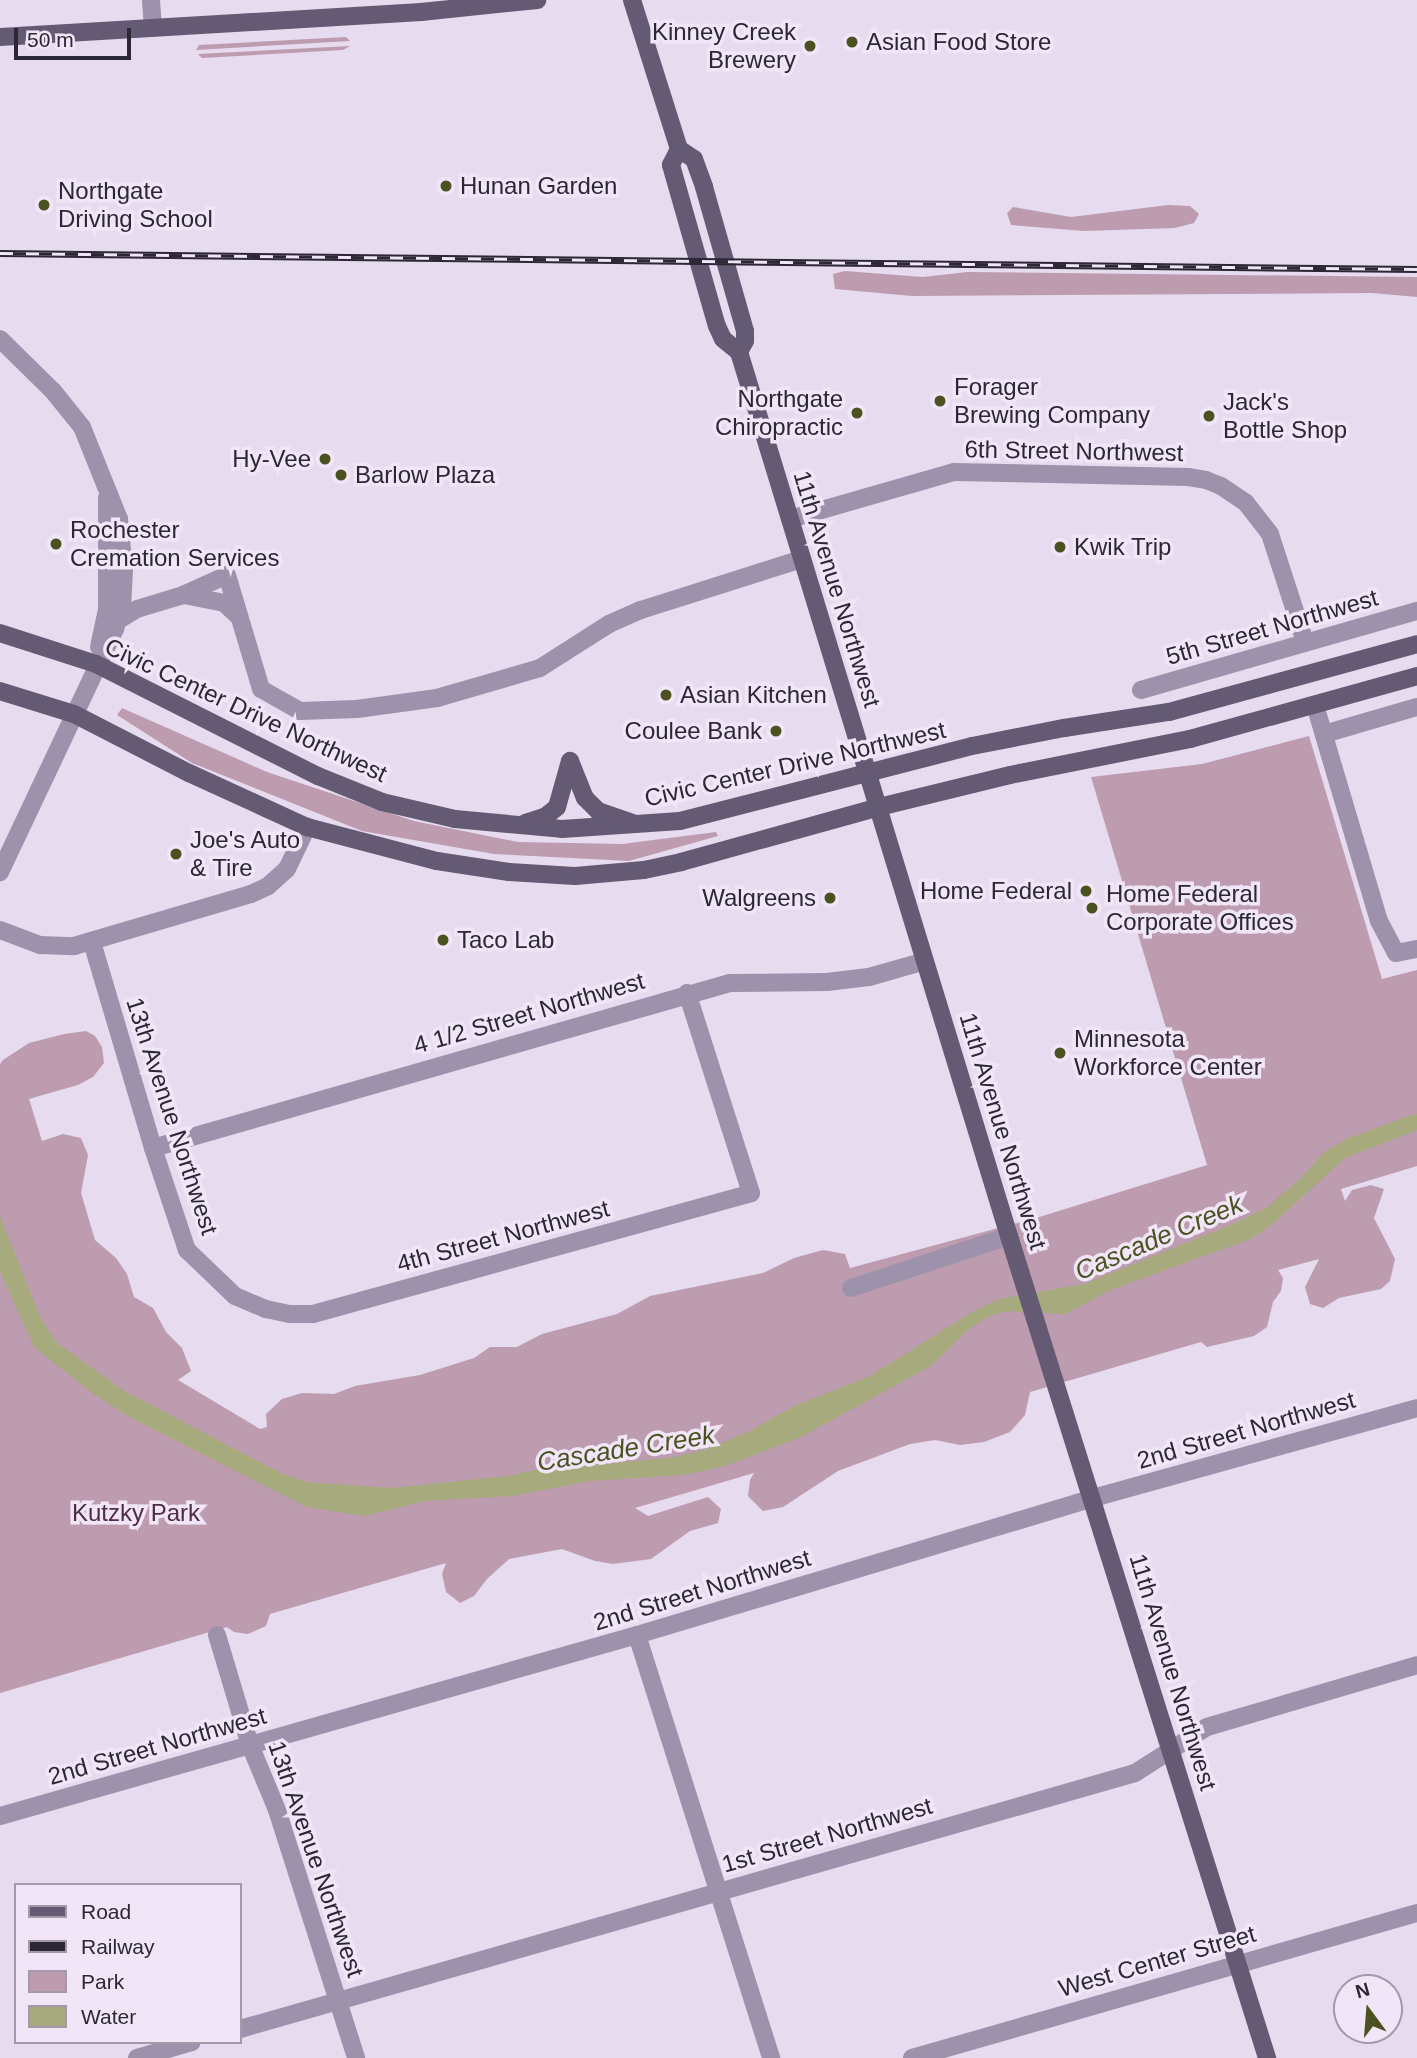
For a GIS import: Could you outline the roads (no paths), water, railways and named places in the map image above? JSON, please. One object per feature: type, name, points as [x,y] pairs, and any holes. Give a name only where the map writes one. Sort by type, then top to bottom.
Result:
[{"type":"main road","points":[[0,37],[421,12],[537,0]]},
{"type":"main road","name":"11th Avenue Northwest","points":[[632,0],[680,149],[694,159],[704,187],[745,331],[745,341],[739,352]]},
{"type":"main road","name":"11th Avenue Northwest","points":[[680,149],[671,165],[717,326],[723,339],[739,352],[1009,1236],[1267,2058]]},
{"type":"main road","name":"Civic Center Drive Northwest","points":[[0,633],[96,664],[318,776],[382,802],[455,819],[562,829],[639,826],[680,821],[1028,735],[1169,712],[1417,644]]},
{"type":"main road","points":[[0,691],[74,714],[190,774],[307,827],[437,861],[509,872],[575,876],[644,870],[681,862],[879,807],[1010,775],[1191,739],[1417,676]]},
{"type":"main road","points":[[516,826],[546,816],[557,807],[570,761],[585,798],[598,811],[639,826]]},
{"type":"street","points":[[151,0],[153,28]]},
{"type":"street","points":[[0,339],[52,391],[82,427],[119,519],[124,570],[117,621],[0,872]]},
{"type":"street","name":"6th Street Northwest","points":[[790,519],[954,472],[1188,477],[1206,481],[1231,491],[1261,520],[1276,550],[1305,642]]},
{"type":"street","points":[[96,664],[107,608],[107,491]]},
{"type":"street","points":[[117,621],[144,606],[183,595],[227,575],[261,689],[300,711],[407,703],[541,668],[600,629],[641,610],[802,559]]},
{"type":"street","points":[[183,595],[224,603],[237,615]]},
{"type":"street","name":"5th Street Northwest","points":[[1141,690],[1417,611]]},
{"type":"street","points":[[1315,705],[1378,920],[1396,953],[1417,949]]},
{"type":"street","points":[[1324,734],[1417,707]]},
{"type":"street","points":[[0,930],[52,947],[92,942],[251,894],[268,886],[287,869],[307,827]]},
{"type":"street","name":"13th Avenue Northwest","points":[[92,942],[153,1148],[187,1250],[235,1296],[266,1309]]},
{"type":"street","name":"4 1/2 Street Northwest","points":[[153,1148],[687,993],[730,983],[827,982],[869,977],[925,961]]},
{"type":"street","name":"4th Street Northwest","points":[[266,1309],[290,1314],[313,1314],[751,1193],[687,993]]},
{"type":"street","points":[[851,1288],[1009,1236]]},
{"type":"street","name":"2nd Street Northwest","points":[[0,1816],[637,1635],[1093,1499],[1417,1408]]},
{"type":"street","name":"13th Avenue Northwest","points":[[217,1635],[250,1745],[277,1810],[356,2058]]},
{"type":"street","points":[[637,1635],[771,2058]]},
{"type":"street","name":"1st Street Northwest","points":[[242,2028],[1135,1773],[1207,1727],[1417,1665]]},
{"type":"street","name":"West Center Street","points":[[912,2058],[1417,1913]]},
{"type":"street","points":[[137,2058],[185,2044]]},
{"type":"water","points":[[1417,1113],[1417,1130],[1345,1158],[1276,1221],[1251,1239],[1113,1289],[1065,1314],[1006,1311],[988,1317],[969,1329],[931,1366],[801,1437],[762,1452],[725,1466],[684,1475],[590,1481],[512,1496],[425,1501],[364,1516],[307,1507],[131,1418],[95,1395],[35,1348],[0,1272],[0,1216],[40,1317],[57,1343],[126,1392],[281,1473],[307,1482],[391,1488],[508,1476],[572,1462],[606,1464],[675,1457],[704,1450],[750,1431],[794,1406],[870,1376],[972,1312],[999,1299],[1084,1284],[1238,1222],[1266,1208],[1299,1180],[1324,1152],[1349,1138]]},
{"type":"railway","points":[[0,253],[1417,269]]},
{"type":"place","name":"Asian Food Store","points":[[852,42]]},
{"type":"place","name":"Kinney Creek Brewery","points":[[810,46]]},
{"type":"place","name":"Hunan Garden","points":[[446,186]]},
{"type":"place","name":"Northgate Driving School","points":[[44,205]]},
{"type":"place","name":"Forager Brewing Company","points":[[940,401]]},
{"type":"place","name":"Northgate Chiropractic","points":[[857,413]]},
{"type":"place","name":"Jack's Bottle Shop","points":[[1209,416]]},
{"type":"place","name":"Hy-Vee","points":[[325,459]]},
{"type":"place","name":"Barlow Plaza","points":[[341,475]]},
{"type":"place","name":"Rochester Cremation Services","points":[[56,544]]},
{"type":"place","name":"Kwik Trip","points":[[1060,547]]},
{"type":"place","name":"Asian Kitchen","points":[[666,695]]},
{"type":"place","name":"Coulee Bank","points":[[776,731]]},
{"type":"place","name":"Joe's Auto & Tire","points":[[176,854]]},
{"type":"place","name":"Home Federal","points":[[1086,891]]},
{"type":"place","name":"Walgreens","points":[[830,898]]},
{"type":"place","name":"Home Federal Corporate Offices","points":[[1092,908]]},
{"type":"place","name":"Taco Lab","points":[[443,940]]},
{"type":"place","name":"Minnesota Workforce Center","points":[[1060,1053]]},
{"type":"water label","name":"Cascade Creek","points":[[1159,1238]]},
{"type":"water label","name":"Cascade Creek","points":[[626,1449]]},
{"type":"park label","name":"Kutzky Park","points":[[136,1513]]}]
